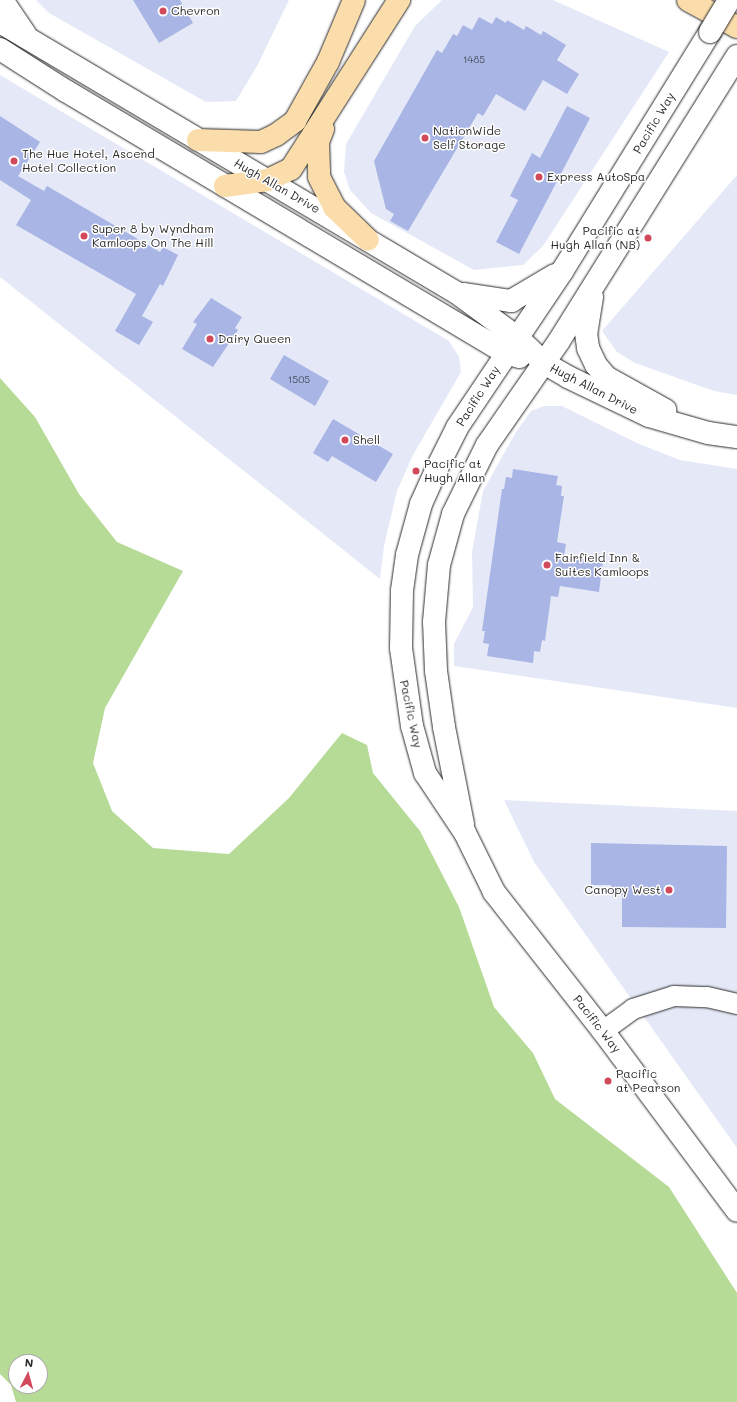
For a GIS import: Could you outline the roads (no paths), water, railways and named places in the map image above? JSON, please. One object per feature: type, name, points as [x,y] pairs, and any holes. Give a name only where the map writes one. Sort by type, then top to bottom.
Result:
[{"type":"highway","points":[[198,140],[261,142],[276,135],[295,121],[328,62],[354,0]]},
{"type":"highway","points":[[226,186],[268,180],[291,169],[399,0]]},
{"type":"highway","points":[[688,0],[737,28]]},
{"type":"highway","points":[[330,109],[318,142],[319,177],[334,206],[368,240]]},
{"type":"main road","points":[[2,0],[28,38]]},
{"type":"main road","name":"Pacific Way","points":[[730,0],[563,270],[511,345],[457,428],[421,504],[407,555],[402,591],[402,672],[412,726],[425,773],[465,833],[494,892],[603,1031],[737,1211]]},
{"type":"main road","name":"Hugh Allan Drive","points":[[0,22],[458,293],[511,345]]},
{"type":"main road","name":"Hugh Allan Drive","points":[[0,49],[66,91],[226,186],[618,403],[649,416],[708,433],[737,437]]},
{"type":"main road","name":"Pacific Way","points":[[465,833],[444,727],[436,671],[435,599],[439,565],[453,514],[487,445],[544,363],[594,286],[737,56]]},
{"type":"main road","points":[[458,293],[511,301],[563,270]]},
{"type":"main road","points":[[594,286],[586,333],[588,348],[596,366],[606,377],[708,433]]},
{"type":"main road","points":[[402,672],[436,671]]},
{"type":"street","points":[[603,1031],[633,1009],[674,996],[707,997],[737,1004]]},
{"type":"place","name":"Chevron","points":[[163,11]]},
{"type":"place","name":"NationWide Self Storage","points":[[425,138]]},
{"type":"place","name":"The Hue Hotel, Ascend Hotel Collection","points":[[14,161]]},
{"type":"place","name":"Express AutoSpa","points":[[539,177]]},
{"type":"place","name":"Super 8 by Wyndham Kamloops On The Hill","points":[[84,236]]},
{"type":"place","name":"Pacific at Hugh Allan (NB)","points":[[648,238]]},
{"type":"place","name":"Dairy Queen","points":[[210,339]]},
{"type":"place","name":"Shell","points":[[345,440]]},
{"type":"place","name":"Pacific at Hugh Allan","points":[[416,471]]},
{"type":"place","name":"Fairfield Inn & Suites Kamloops","points":[[547,565]]},
{"type":"place","name":"Canopy West","points":[[669,890]]},
{"type":"place","name":"Pacific at Pearson","points":[[608,1081]]}]
